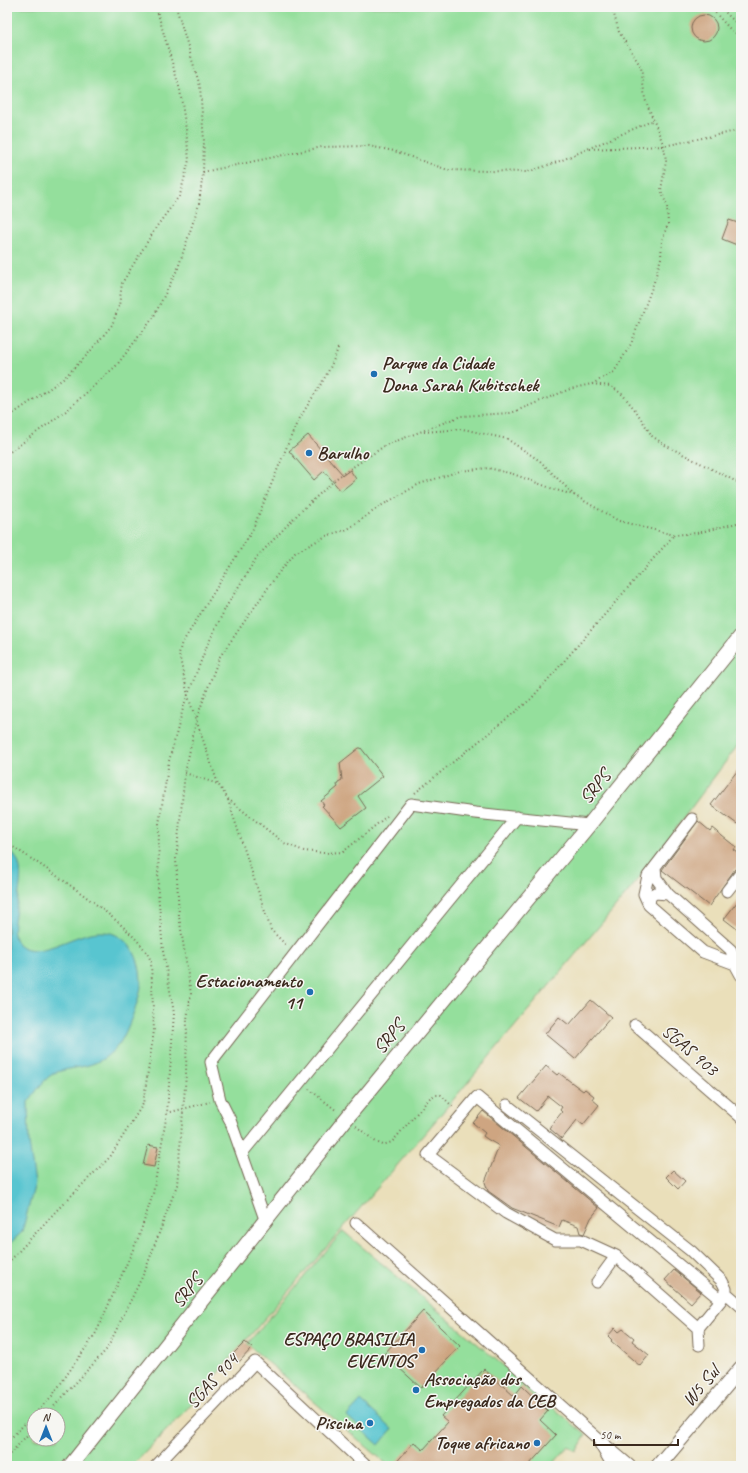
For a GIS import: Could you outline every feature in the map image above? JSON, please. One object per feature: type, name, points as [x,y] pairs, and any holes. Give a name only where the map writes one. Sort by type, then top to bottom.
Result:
[{"type":"main road","name":"SRPS","points":[[70,1466],[266,1222],[346,1119],[589,824],[741,636]]},
{"type":"main road","name":"W5 Sul","points":[[658,1466],[741,1368]]},
{"type":"street","points":[[266,1222],[230,1120],[220,1100],[211,1062],[411,804],[589,824]]},
{"type":"street","points":[[242,1153],[518,817]]},
{"type":"street","points":[[692,819],[648,876],[644,889],[645,898],[649,905],[703,952],[735,964]]},
{"type":"street","points":[[656,867],[656,878],[668,894],[731,950],[735,964],[741,975]]},
{"type":"street","points":[[727,891],[741,873]]},
{"type":"street","points":[[649,905],[650,897],[655,893],[668,894]]},
{"type":"street","name":"SGAS 903","points":[[634,1025],[741,1117]]},
{"type":"street","points":[[698,1328],[616,1256],[581,1240],[554,1240],[506,1213],[428,1155],[477,1097],[723,1297],[741,1306]]},
{"type":"street","points":[[507,1105],[691,1251],[722,1281],[726,1289],[723,1297],[698,1328],[699,1345]]},
{"type":"street","points":[[356,1223],[630,1466]]},
{"type":"street","points":[[597,1282],[616,1256]]},
{"type":"street","name":"SGAS 904","points":[[156,1466],[254,1362],[366,1466]]},
{"type":"street","points":[[596,1437],[613,1466]]},
{"type":"path","points":[[7,418],[63,379],[88,354],[112,325],[119,306],[122,283],[157,226],[180,195],[189,160],[186,130],[180,90],[156,7]]},
{"type":"path","points":[[7,454],[66,411],[116,366],[153,318],[178,268],[199,204],[203,172],[204,141],[200,86],[176,7]]},
{"type":"path","points":[[7,1442],[52,1396],[96,1333],[139,1236],[153,1194],[167,1113],[174,1013],[163,951],[158,892],[159,824],[169,761],[188,696],[209,642],[226,607],[257,557],[297,515],[338,477],[386,445],[461,416],[511,413],[570,389],[591,384],[614,372],[632,344],[654,282],[661,258],[662,240],[668,224],[667,206],[661,190],[666,161],[664,146],[645,99],[641,67],[619,32],[612,7]]},
{"type":"path","points":[[710,7],[730,29],[741,37]]},
{"type":"path","points":[[720,7],[741,28]]},
{"type":"path","points":[[203,172],[322,147],[369,146],[394,151],[448,170],[528,172],[588,149],[654,120]]},
{"type":"path","points":[[588,149],[664,146],[741,130]]},
{"type":"path","points":[[296,953],[278,939],[271,930],[228,799],[218,784],[188,696],[179,654],[181,645],[252,531],[295,427],[303,411],[324,382],[338,348]]},
{"type":"path","points":[[591,384],[611,386],[623,395],[636,411],[652,436],[665,445],[741,484]]},
{"type":"path","points":[[420,432],[463,428],[507,439],[540,461],[574,495]]},
{"type":"path","points":[[53,1407],[107,1349],[145,1272],[177,1186],[180,1162],[182,1108],[186,1074],[187,1018],[191,994],[179,916],[176,859],[185,773],[196,717],[219,658],[276,575],[295,553],[326,536],[348,528],[379,507],[419,484],[460,471],[488,468],[513,474],[574,495],[619,521],[674,535],[697,533],[741,522]]},
{"type":"path","points":[[410,797],[531,699],[674,535]]},
{"type":"path","points":[[185,773],[218,784]]},
{"type":"path","points":[[228,799],[284,843],[304,851],[324,853],[343,852],[392,812]]},
{"type":"path","points":[[7,843],[35,860],[114,918],[149,954],[151,962],[154,1031],[143,1104],[110,1157],[57,1210],[7,1264]]},
{"type":"path","points":[[300,1082],[376,1142],[383,1145],[392,1142],[430,1098],[435,1095],[441,1095],[462,1115]]},
{"type":"path","points":[[167,1113],[182,1108],[220,1100]]},
{"type":"path","points":[[7,1457],[26,1437]]},
{"type":"green space","name":"Parque da Cidade Dona Sarah Kubitschek","points":[[7,7],[741,7],[741,741],[633,886],[431,1126],[186,1410],[132,1466],[7,1466]]},
{"type":"green space","name":"Associação dos Empregados da CEB","points":[[343,1231],[586,1435],[576,1452],[569,1446],[551,1466],[389,1466],[247,1344]]},
{"type":"water","points":[[7,850],[16,858],[20,869],[20,883],[14,925],[14,937],[19,945],[31,950],[44,949],[86,934],[100,932],[114,934],[127,943],[134,952],[139,968],[141,985],[139,998],[119,1044],[106,1057],[96,1063],[63,1070],[53,1074],[41,1085],[28,1102],[29,1143],[35,1183],[22,1232],[7,1246]]},
{"type":"water","name":"Piscina","points":[[361,1401],[392,1429],[379,1445],[347,1416]]},
{"type":"building","points":[[704,15],[713,19],[717,28],[713,37],[704,41],[695,37],[691,28],[695,19]]},
{"type":"building","points":[[729,220],[741,224],[741,234],[737,245],[722,239]]},
{"type":"building","points":[[308,435],[343,475],[350,470],[356,479],[341,491],[324,471],[314,480],[289,451]]},
{"type":"building","points":[[361,748],[383,776],[358,796],[366,808],[341,827],[322,806],[324,805],[321,801],[338,787],[338,782],[342,780],[340,763]]},
{"type":"building","points":[[741,766],[741,819],[737,824],[711,805]]},
{"type":"building","points":[[698,821],[710,831],[712,828],[736,847],[734,850],[741,855],[741,865],[735,869],[709,906],[662,870]]},
{"type":"building","points":[[741,897],[741,932],[724,919]]},
{"type":"building","points":[[591,1000],[611,1017],[575,1059],[545,1034],[559,1017],[569,1025]]},
{"type":"building","points":[[546,1066],[557,1075],[559,1073],[583,1091],[585,1089],[594,1096],[592,1099],[599,1105],[583,1125],[577,1120],[562,1139],[549,1128],[562,1112],[560,1110],[562,1107],[548,1096],[536,1111],[519,1098]]},
{"type":"building","points":[[483,1111],[599,1208],[591,1218],[584,1234],[580,1233],[578,1226],[562,1220],[559,1227],[512,1208],[488,1191],[485,1182],[499,1146],[483,1136],[485,1133],[473,1123]]},
{"type":"building","points":[[148,1145],[158,1147],[154,1167],[143,1165]]},
{"type":"building","points":[[673,1170],[685,1181],[678,1189],[666,1177]]},
{"type":"building","points":[[674,1270],[701,1292],[691,1303],[665,1280]]},
{"type":"building","name":"ESPAÇO BRASILIA EVENTOS","points":[[423,1311],[460,1346],[421,1388],[384,1354]]},
{"type":"building","points":[[615,1328],[619,1332],[623,1329],[634,1338],[632,1341],[649,1355],[640,1366],[611,1341],[612,1340],[608,1336]]},
{"type":"building","points":[[245,1342],[252,1348],[239,1362],[232,1355]]},
{"type":"building","points":[[484,1369],[514,1396],[522,1386],[548,1411],[540,1420],[556,1435],[528,1466],[393,1466],[414,1442],[423,1450],[448,1422],[441,1416]]},
{"type":"place","name":"Parque da Cidade Dona Sarah Kubitschek","points":[[374,374]]},
{"type":"place","name":"Barulho","points":[[309,453]]},
{"type":"place","name":"Estacionamento 11","points":[[310,992]]},
{"type":"place","name":"ESPAÇO BRASILIA EVENTOS","points":[[422,1350]]},
{"type":"place","name":"Associação dos Empregados da CEB","points":[[416,1390]]},
{"type":"place","name":"Piscina","points":[[370,1423]]},
{"type":"place","name":"Toque africano","points":[[537,1443]]}]
